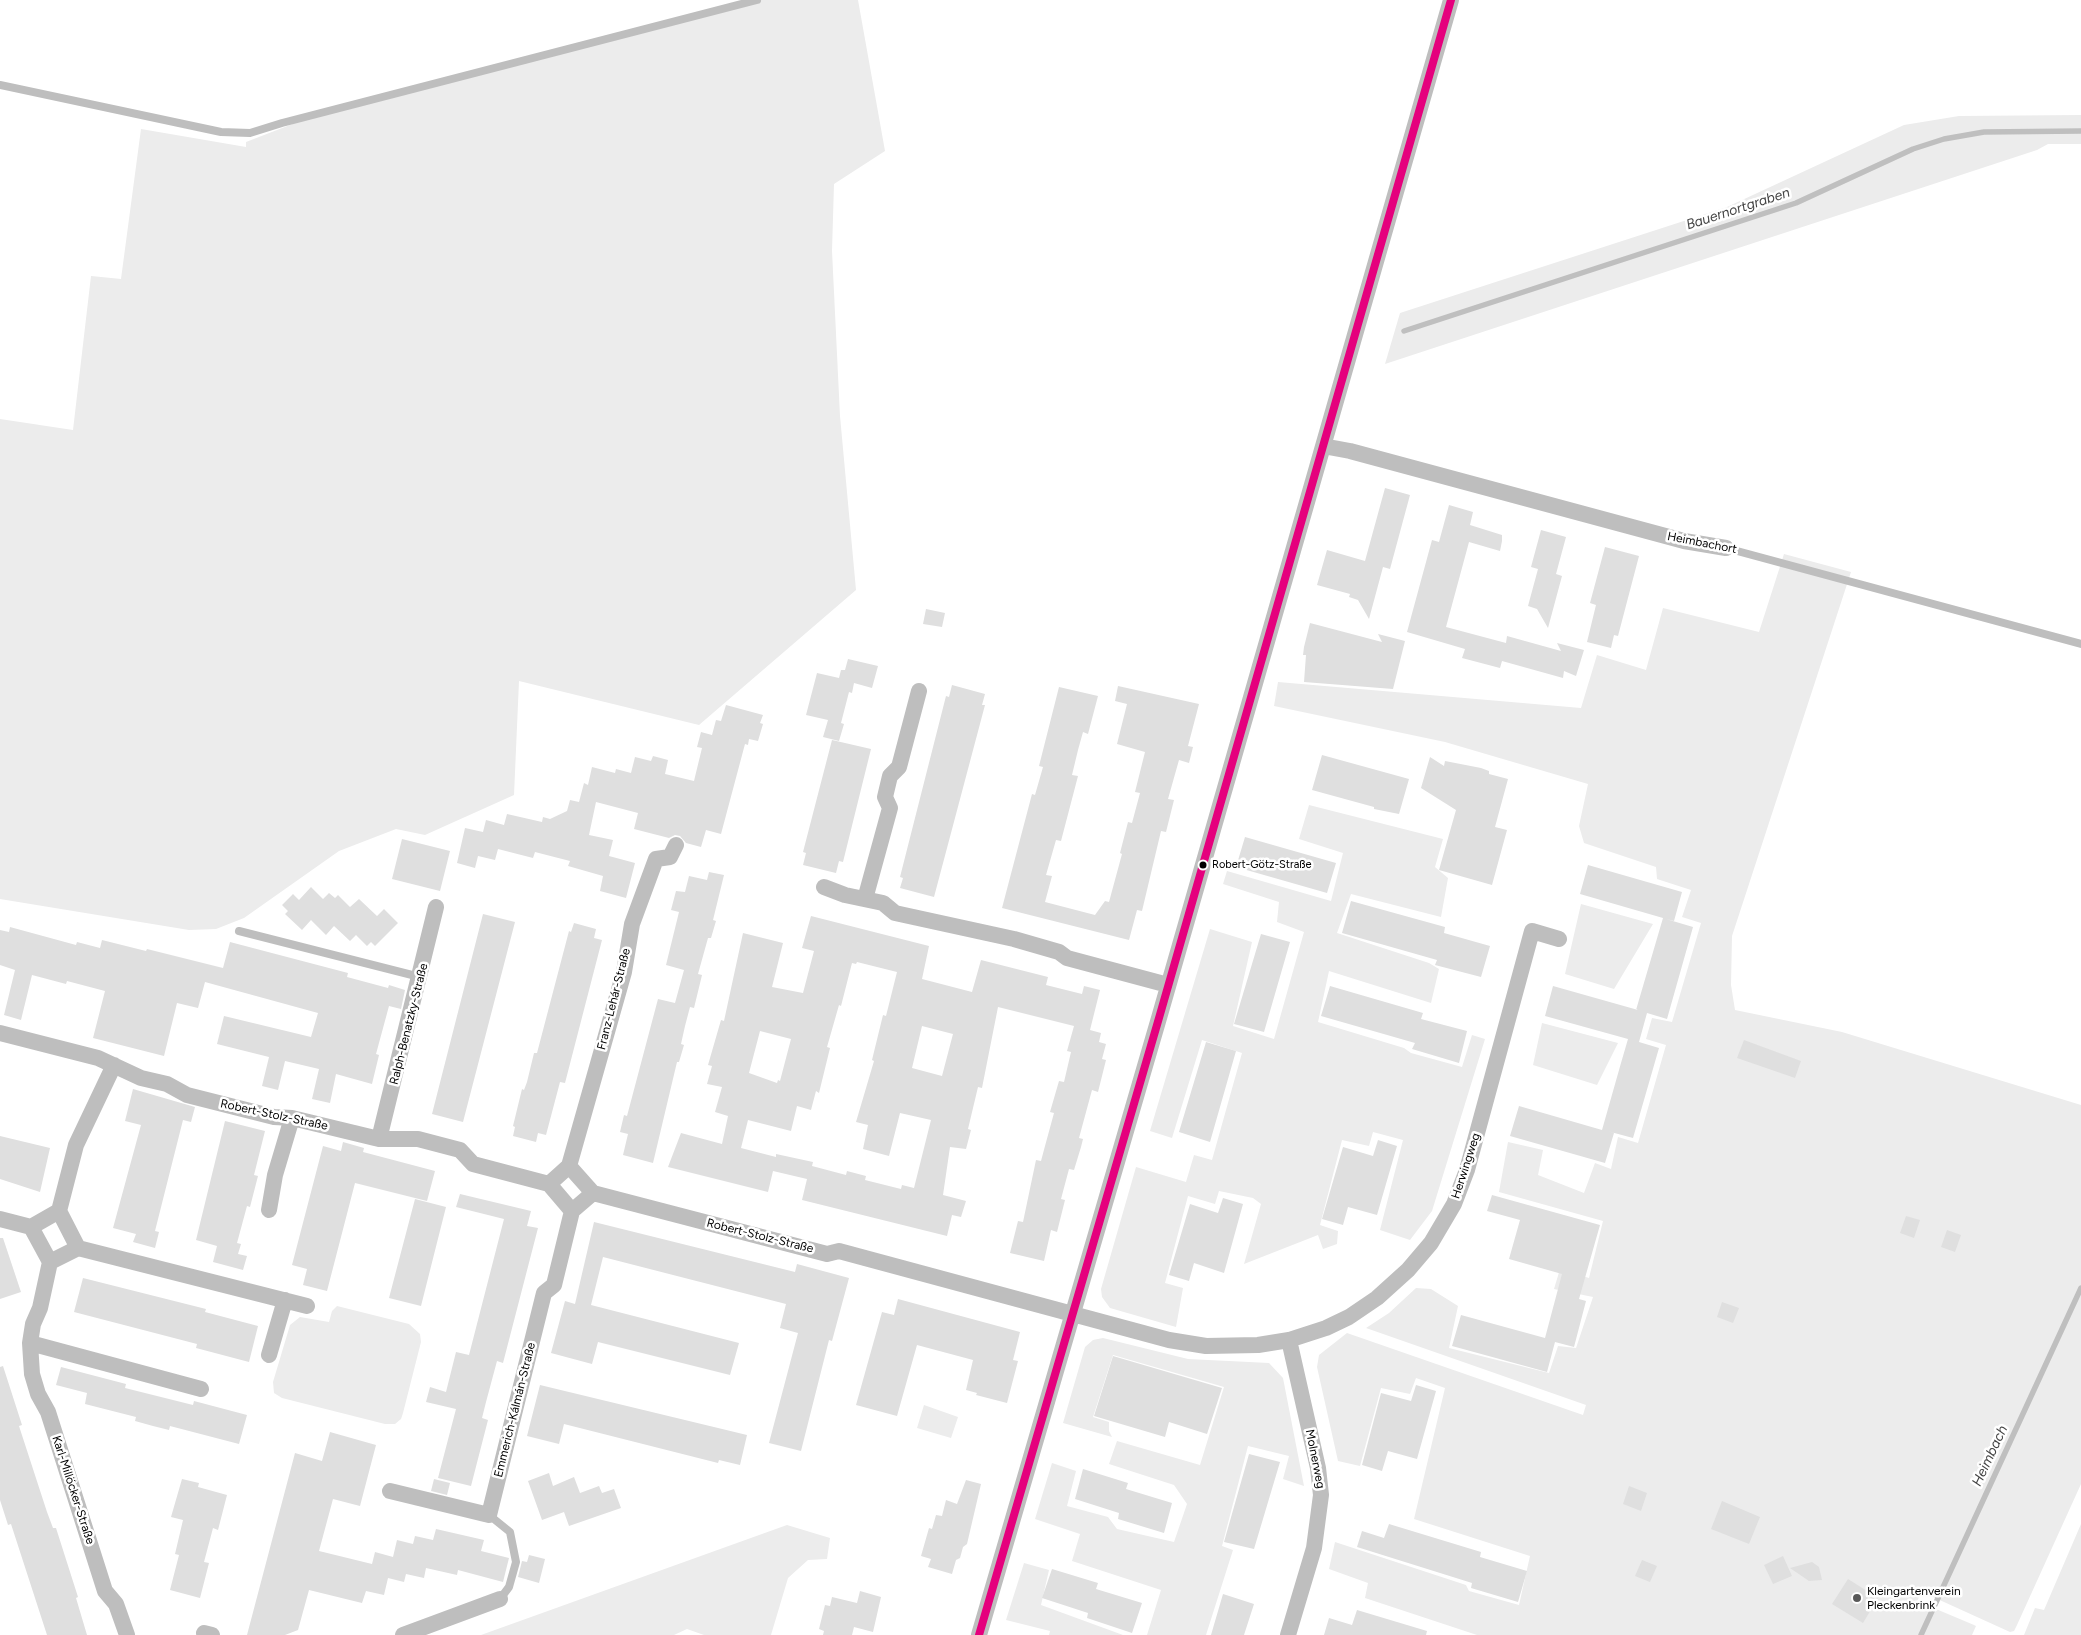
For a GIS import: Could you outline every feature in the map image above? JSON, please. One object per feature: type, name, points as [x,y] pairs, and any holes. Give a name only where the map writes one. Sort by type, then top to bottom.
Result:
[{"type":"street","points":[[979,1635],[1451,0]]},
{"type":"street","name":"Heimbachort","points":[[1323,446],[1684,541],[1726,548]]},
{"type":"street","points":[[865,899],[890,808],[885,797],[890,776],[899,767],[918,691]]},
{"type":"street","name":"Franz-Lehár-Straße","points":[[569,1166],[624,972],[632,924],[656,859],[670,857],[676,845]]},
{"type":"street","points":[[824,887],[845,895],[883,903],[895,913],[1014,940],[1059,952],[1067,958],[1168,985]]},
{"type":"street","name":"Ralph-Benatzky-Straße","points":[[379,1140],[436,907]]},
{"type":"street","name":"Herwingweg","points":[[1072,1313],[1169,1340],[1206,1346],[1258,1345],[1289,1340],[1326,1328],[1349,1317],[1377,1298],[1408,1270],[1431,1243],[1454,1204],[1467,1170],[1532,931],[1559,939]]},
{"type":"street","name":"Robert-Stolz-Straße","points":[[0,1033],[98,1058],[141,1078],[167,1084],[187,1095],[274,1117],[292,1118],[379,1140],[418,1139],[460,1150],[473,1164],[549,1184]]},
{"type":"street","points":[[78,1248],[59,1211],[76,1146],[114,1065]]},
{"type":"street","points":[[270,1210],[275,1174],[292,1118]]},
{"type":"street","points":[[569,1166],[592,1193],[572,1211],[549,1184],[569,1166]]},
{"type":"street","name":"Robert-Stolz-Straße","points":[[592,1193],[827,1254],[840,1251],[1072,1313]]},
{"type":"street","points":[[31,1227],[59,1211]]},
{"type":"street","name":"Emmerich-Kálmán-Straße","points":[[489,1515],[544,1293],[554,1284],[572,1211]]},
{"type":"street","points":[[0,1218],[31,1227],[50,1262],[78,1248],[308,1306]]},
{"type":"street","name":"Karl-Millöcker-Straße","points":[[50,1262],[40,1308],[33,1324],[30,1343],[32,1374],[38,1394],[48,1412],[105,1591],[116,1604],[127,1635]]},
{"type":"street","points":[[269,1355],[285,1300]]},
{"type":"street","name":"Molnerweg","points":[[1288,1635],[1314,1548],[1321,1495],[1318,1468],[1289,1340]]},
{"type":"street","points":[[30,1343],[201,1389]]},
{"type":"street","points":[[390,1491],[489,1515]]},
{"type":"street","points":[[403,1635],[500,1599]]},
{"type":"lane","points":[[0,85],[220,132],[250,133],[282,123],[757,0]]},
{"type":"lane","name":"Heimbachort","points":[[1726,548],[2081,644]]},
{"type":"lane","points":[[240,931],[420,977]]},
{"type":"lane","points":[[489,1515],[510,1532],[516,1562],[509,1587],[500,1599]]},
{"type":"shaded area","points":[[757,0],[858,0],[885,151],[834,184],[832,251],[840,416],[856,590],[699,725],[519,681],[514,795],[425,835],[396,829],[339,851],[244,918],[216,929],[189,930],[0,899],[0,419],[73,430],[91,276],[121,279],[141,129],[246,147],[246,142],[321,113]]},
{"type":"shaded area","points":[[2081,115],[2081,144],[2048,144],[2037,150],[1385,364],[1400,313],[1727,207],[1904,125],[1959,116]]},
{"type":"shaded area","points":[[1784,554],[1851,572],[1732,936],[1731,985],[1735,1010],[1842,1032],[2081,1105],[2081,1484],[2017,1625],[2014,1631],[2010,1632],[1922,1592],[1917,1601],[1976,1626],[1972,1635],[1477,1635],[1365,1598],[1368,1583],[1329,1569],[1335,1542],[1466,1585],[1469,1591],[1519,1605],[1530,1556],[1414,1519],[1445,1388],[1416,1378],[1410,1394],[1381,1388],[1360,1466],[1338,1461],[1317,1367],[1319,1355],[1347,1333],[1583,1415],[1586,1405],[1366,1328],[1389,1313],[1416,1288],[1431,1289],[1458,1306],[1449,1348],[1549,1373],[1558,1346],[1576,1348],[1593,1297],[1554,1289],[1560,1269],[1589,1278],[1603,1221],[1499,1192],[1508,1142],[1543,1150],[1538,1175],[1584,1193],[1595,1163],[1611,1169],[1618,1137],[1638,1143],[1666,1045],[1646,1039],[1652,1018],[1672,1022],[1701,923],[1682,917],[1691,890],[1657,879],[1656,867],[1584,843],[1579,826],[1588,784],[1445,742],[1274,706],[1278,682],[1581,708],[1597,655],[1646,670],[1663,608],[1759,632]]},
{"type":"shaded area","points":[[1309,805],[1443,839],[1435,867],[1448,878],[1441,917],[1351,894],[1337,933],[1429,963],[1439,969],[1431,1003],[1329,971],[1318,1022],[1404,1048],[1411,1053],[1462,1067],[1472,1035],[1485,1039],[1432,1211],[1410,1240],[1380,1230],[1403,1140],[1373,1132],[1369,1146],[1342,1140],[1320,1225],[1338,1231],[1337,1244],[1323,1249],[1318,1235],[1244,1264],[1261,1204],[1253,1198],[1219,1191],[1215,1204],[1188,1196],[1165,1283],[1183,1288],[1176,1327],[1110,1308],[1102,1297],[1101,1289],[1136,1167],[1186,1182],[1194,1155],[1212,1160],[1242,1053],[1202,1040],[1172,1138],[1150,1131],[1210,929],[1252,942],[1233,1026],[1274,1039],[1304,932],[1277,922],[1279,902],[1223,884],[1227,871],[1331,901],[1343,853],[1299,839]]},
{"type":"shaded area","points":[[1581,904],[1653,924],[1614,989],[1565,974]]},
{"type":"shaded area","points":[[1542,1023],[1618,1043],[1597,1085],[1533,1065]]},
{"type":"shaded area","points":[[337,1306],[409,1324],[420,1334],[421,1342],[403,1413],[401,1419],[395,1424],[385,1424],[282,1398],[274,1393],[273,1382],[290,1325],[300,1317],[329,1322],[332,1311]]},
{"type":"shaded area","points":[[1103,1338],[1188,1359],[1269,1363],[1283,1378],[1304,1486],[1283,1479],[1289,1456],[1248,1446],[1222,1546],[1233,1550],[1206,1635],[1147,1635],[1161,1590],[1072,1561],[1080,1534],[1035,1519],[1052,1463],[1076,1471],[1067,1506],[1108,1517],[1117,1529],[1174,1542],[1187,1504],[1174,1485],[1109,1464],[1117,1441],[1200,1465],[1224,1387],[1113,1355],[1093,1417],[1109,1422],[1109,1431],[1112,1437],[1063,1423],[1085,1347],[1093,1340]]},
{"type":"shaded area","points":[[924,1405],[958,1417],[951,1438],[917,1428]]},
{"type":"shaded area","points":[[2081,1524],[2081,1635],[2024,1635],[2035,1608],[2044,1610]]},
{"type":"shaded area","points":[[787,1525],[830,1538],[827,1559],[808,1560],[788,1578],[771,1635],[704,1635],[687,1629],[674,1635],[481,1635]]},
{"type":"shaded area","points":[[1024,1563],[1049,1570],[1041,1605],[1123,1635],[1049,1635],[1050,1631],[1006,1620]]},
{"type":"building","points":[[1385,488],[1410,495],[1390,569],[1383,567],[1369,619],[1358,600],[1349,597],[1350,594],[1317,585],[1327,550],[1365,561]]},
{"type":"building","points":[[1449,505],[1473,512],[1470,525],[1502,535],[1502,541],[1500,551],[1469,542],[1446,627],[1506,643],[1507,636],[1561,651],[1557,643],[1584,650],[1576,676],[1564,671],[1563,678],[1502,661],[1500,668],[1462,658],[1465,649],[1407,632],[1432,540],[1439,542]]},
{"type":"building","points":[[1541,530],[1566,537],[1556,574],[1562,576],[1548,628],[1537,609],[1528,606],[1538,569],[1531,567]]},
{"type":"building","points":[[1605,547],[1639,556],[1618,636],[1614,635],[1611,648],[1587,642],[1596,605],[1590,603]]},
{"type":"building","points":[[926,609],[945,613],[942,627],[923,624]]},
{"type":"building","points":[[1310,623],[1382,642],[1378,634],[1405,641],[1393,689],[1304,682],[1306,655],[1303,655]]},
{"type":"building","points":[[848,659],[878,666],[872,688],[854,683],[852,693],[849,692],[841,723],[844,724],[839,741],[823,737],[828,720],[806,715],[817,673],[839,678],[841,670],[845,670]]},
{"type":"building","points":[[952,685],[985,694],[982,705],[985,705],[934,897],[900,888],[903,878],[900,877],[946,696],[949,697]]},
{"type":"building","points":[[1118,686],[1199,704],[1188,746],[1193,747],[1189,763],[1179,760],[1168,799],[1174,800],[1166,832],[1161,831],[1142,911],[1137,910],[1129,940],[1002,908],[1032,794],[1035,795],[1043,767],[1039,766],[1059,687],[1098,696],[1088,734],[1083,732],[1078,750],[1072,775],[1078,776],[1061,841],[1056,840],[1046,875],[1052,876],[1045,902],[1095,915],[1105,901],[1109,902],[1122,854],[1120,853],[1128,822],[1132,823],[1140,793],[1135,792],[1145,752],[1117,744],[1127,704],[1115,701]]},
{"type":"building","points":[[726,705],[763,715],[760,723],[763,724],[758,741],[749,739],[748,745],[745,744],[721,834],[706,830],[701,847],[686,843],[680,836],[675,835],[669,838],[634,829],[638,813],[596,802],[589,835],[613,840],[609,856],[635,863],[626,898],[600,891],[603,876],[568,866],[570,861],[535,852],[533,858],[498,849],[495,860],[478,856],[475,868],[457,863],[465,828],[483,832],[486,820],[504,825],[507,814],[542,822],[543,817],[550,819],[567,811],[570,800],[579,802],[584,783],[588,785],[592,767],[615,773],[616,769],[631,773],[635,757],[651,761],[653,756],[668,760],[665,774],[694,781],[702,748],[697,747],[701,732],[712,735],[716,720],[721,721]]},
{"type":"building","points":[[832,740],[871,749],[843,862],[839,861],[836,873],[803,865],[806,853],[803,852]]},
{"type":"building","points":[[1322,755],[1409,779],[1399,814],[1374,809],[1374,807],[1312,790]]},
{"type":"building","points":[[1430,757],[1444,766],[1445,761],[1481,768],[1489,771],[1489,774],[1508,779],[1495,827],[1507,830],[1492,885],[1439,870],[1456,810],[1421,788]]},
{"type":"building","points":[[1245,837],[1336,863],[1327,893],[1236,867]]},
{"type":"building","points":[[402,839],[450,851],[440,891],[392,879]]},
{"type":"building","points":[[1588,865],[1682,892],[1674,921],[1666,919],[1693,927],[1667,1019],[1647,1013],[1639,1042],[1659,1048],[1633,1138],[1607,1131],[1614,1133],[1605,1163],[1510,1136],[1519,1106],[1602,1130],[1628,1039],[1545,1016],[1553,986],[1636,1009],[1663,918],[1580,894]]},
{"type":"building","points":[[709,872],[724,875],[713,920],[716,921],[711,938],[708,938],[698,974],[702,975],[694,1008],[690,1007],[685,1026],[681,1044],[684,1045],[679,1062],[677,1062],[653,1163],[623,1155],[628,1134],[620,1132],[624,1115],[627,1116],[658,999],[675,1003],[684,970],[666,965],[679,912],[671,910],[676,891],[685,892],[689,876],[707,880]]},
{"type":"building","points":[[311,887],[323,899],[329,893],[335,898],[338,895],[350,907],[359,899],[377,916],[384,909],[398,923],[375,946],[371,942],[367,946],[356,935],[350,941],[334,926],[326,935],[311,920],[302,930],[285,914],[288,911],[282,905],[293,894],[299,900]]},
{"type":"building","points":[[1351,901],[1445,927],[1444,933],[1490,946],[1481,977],[1435,965],[1437,960],[1342,933]]},
{"type":"building","points":[[483,914],[515,922],[463,1122],[432,1114]]},
{"type":"building","points":[[811,916],[929,946],[922,979],[972,992],[981,960],[1048,977],[1046,985],[1082,994],[1084,986],[1100,990],[1090,1030],[1101,1033],[1099,1042],[1106,1044],[1102,1059],[1106,1060],[1098,1092],[1092,1090],[1079,1138],[1083,1139],[1081,1147],[1074,1170],[1069,1169],[1061,1199],[1065,1200],[1057,1232],[1051,1230],[1044,1261],[1010,1253],[1018,1221],[1023,1222],[1036,1160],[1041,1161],[1054,1113],[1050,1112],[1059,1081],[1064,1082],[1071,1052],[1067,1051],[1074,1026],[998,1007],[982,1088],[978,1087],[968,1129],[971,1130],[966,1149],[950,1147],[943,1195],[966,1201],[961,1217],[952,1215],[947,1236],[802,1200],[807,1179],[773,1171],[768,1192],[668,1167],[681,1133],[722,1144],[728,1116],[715,1112],[722,1087],[707,1084],[712,1066],[708,1065],[721,1020],[724,1021],[743,933],[783,943],[772,987],[803,993],[814,951],[802,948]],"holes":[[[857,962],[897,972],[886,1016],[883,1015],[872,1060],[874,1061],[856,1122],[868,1125],[863,1149],[889,1156],[900,1113],[931,1120],[914,1188],[902,1185],[901,1189],[865,1180],[866,1176],[847,1171],[846,1175],[812,1166],[813,1162],[776,1154],[776,1157],[741,1148],[748,1120],[791,1131],[797,1106],[811,1110],[816,1091],[819,1093],[830,1048],[827,1047],[839,1005],[841,1006],[852,963],[856,964]],[[922,1026],[953,1034],[942,1076],[912,1068]],[[760,1031],[791,1039],[780,1081],[778,1080],[777,1083],[749,1073]]]},
{"type":"building","points":[[574,923],[596,929],[594,938],[602,940],[565,1083],[560,1082],[546,1135],[538,1133],[536,1142],[513,1136],[515,1127],[513,1126],[522,1089],[524,1090],[527,1082],[534,1053],[537,1053],[569,931],[571,932]]},
{"type":"building","points":[[10,927],[76,945],[77,942],[100,948],[102,940],[223,968],[230,942],[348,973],[347,977],[388,988],[389,985],[405,990],[401,1009],[389,1006],[376,1054],[379,1055],[372,1084],[336,1074],[330,1103],[312,1099],[319,1069],[285,1061],[278,1090],[262,1086],[269,1057],[217,1044],[224,1016],[311,1037],[318,1013],[205,982],[198,1008],[177,1003],[164,1056],[93,1038],[105,991],[67,981],[66,984],[32,975],[21,1020],[4,1015],[15,970],[0,965],[0,930],[9,932]]},
{"type":"building","points":[[1261,934],[1290,942],[1264,1032],[1234,1024]]},
{"type":"building","points":[[1330,986],[1423,1013],[1421,1019],[1467,1031],[1459,1063],[1412,1049],[1415,1043],[1321,1016]]},
{"type":"building","points":[[1744,1040],[1801,1061],[1795,1078],[1737,1058]]},
{"type":"building","points":[[1206,1042],[1236,1051],[1210,1142],[1179,1132]]},
{"type":"building","points":[[133,1089],[195,1107],[191,1122],[183,1120],[155,1231],[159,1232],[155,1248],[133,1242],[136,1234],[113,1228],[141,1125],[125,1121]]},
{"type":"building","points":[[225,1121],[265,1131],[254,1175],[258,1176],[250,1207],[247,1206],[237,1243],[241,1244],[238,1254],[247,1256],[243,1270],[213,1262],[217,1246],[196,1240]]},
{"type":"building","points":[[0,1136],[50,1148],[40,1192],[0,1179]]},
{"type":"building","points":[[1378,1140],[1397,1146],[1377,1215],[1348,1207],[1343,1225],[1322,1219],[1343,1147],[1373,1156]]},
{"type":"building","points":[[343,1142],[364,1148],[363,1152],[435,1171],[427,1201],[355,1183],[327,1291],[303,1285],[307,1269],[292,1265],[323,1146],[341,1151]]},
{"type":"building","points":[[460,1194],[531,1211],[527,1226],[538,1228],[503,1363],[497,1361],[486,1402],[482,1418],[488,1420],[471,1486],[438,1478],[456,1409],[426,1402],[430,1387],[446,1392],[456,1352],[469,1355],[504,1219],[456,1207]]},
{"type":"building","points":[[1492,1195],[1600,1225],[1579,1299],[1586,1301],[1574,1347],[1555,1342],[1547,1372],[1452,1346],[1461,1315],[1545,1338],[1562,1274],[1509,1259],[1520,1220],[1487,1211]]},
{"type":"building","points":[[1223,1198],[1243,1204],[1224,1273],[1194,1263],[1189,1281],[1169,1275],[1190,1204],[1218,1213]]},
{"type":"building","points":[[415,1199],[446,1207],[421,1306],[389,1298]]},
{"type":"building","points":[[1906,1216],[1920,1220],[1914,1238],[1900,1233]]},
{"type":"building","points":[[594,1222],[795,1272],[797,1264],[849,1278],[832,1341],[829,1340],[801,1451],[769,1443],[798,1333],[780,1328],[786,1304],[603,1257],[591,1305],[739,1343],[730,1375],[598,1342],[592,1364],[551,1353],[565,1301],[575,1304]]},
{"type":"building","points":[[1947,1230],[1961,1235],[1955,1252],[1941,1247]]},
{"type":"building","points":[[0,1238],[3,1238],[21,1292],[0,1299]]},
{"type":"building","points":[[83,1278],[206,1309],[205,1312],[258,1326],[249,1362],[196,1348],[197,1344],[74,1312]]},
{"type":"building","points":[[898,1299],[1020,1332],[1013,1360],[1018,1361],[1007,1403],[976,1395],[977,1393],[966,1390],[973,1360],[917,1345],[897,1416],[856,1405],[882,1312],[894,1315]]},
{"type":"building","points":[[1722,1302],[1739,1308],[1733,1323],[1717,1317]]},
{"type":"building","points":[[1113,1356],[1222,1388],[1207,1434],[1169,1422],[1165,1437],[1094,1416]]},
{"type":"building","points":[[3,1366],[22,1425],[19,1426],[47,1512],[53,1528],[56,1528],[78,1597],[76,1598],[87,1635],[47,1635],[11,1524],[8,1525],[0,1500],[0,1367]]},
{"type":"building","points":[[61,1367],[126,1384],[125,1388],[193,1405],[194,1401],[247,1415],[239,1444],[170,1426],[169,1430],[153,1426],[135,1421],[136,1417],[85,1404],[87,1393],[56,1385]]},
{"type":"building","points":[[540,1385],[747,1435],[740,1465],[719,1460],[718,1463],[564,1424],[559,1444],[527,1436]]},
{"type":"building","points":[[1416,1385],[1436,1391],[1417,1459],[1388,1451],[1382,1471],[1362,1465],[1381,1393],[1411,1401]]},
{"type":"building","points":[[330,1432],[376,1445],[360,1506],[333,1499],[319,1551],[372,1564],[375,1552],[393,1557],[397,1540],[413,1544],[415,1536],[433,1540],[436,1529],[484,1540],[481,1551],[509,1558],[503,1582],[458,1570],[457,1575],[426,1568],[424,1578],[406,1574],[404,1582],[388,1578],[384,1595],[366,1591],[362,1603],[309,1590],[298,1630],[285,1635],[247,1635],[295,1453],[322,1461]]},
{"type":"building","points":[[1249,1454],[1280,1462],[1254,1549],[1224,1542]]},
{"type":"building","points":[[1083,1469],[1128,1483],[1126,1489],[1172,1503],[1164,1533],[1118,1519],[1119,1513],[1075,1499]]},
{"type":"building","points":[[549,1473],[553,1486],[574,1477],[580,1493],[599,1486],[602,1493],[614,1489],[621,1508],[569,1526],[564,1512],[542,1520],[528,1481]]},
{"type":"building","points":[[182,1479],[199,1483],[198,1487],[227,1495],[218,1530],[213,1528],[204,1562],[209,1563],[200,1598],[170,1590],[179,1555],[175,1554],[183,1520],[171,1517]]},
{"type":"building","points":[[434,1479],[450,1483],[447,1495],[431,1491]]},
{"type":"building","points":[[966,1480],[981,1484],[967,1544],[963,1547],[960,1558],[956,1560],[952,1574],[928,1567],[931,1559],[921,1556],[929,1528],[932,1529],[936,1515],[942,1516],[946,1500],[957,1504]]},
{"type":"building","points":[[1629,1486],[1647,1493],[1641,1511],[1623,1504]]},
{"type":"building","points":[[1722,1501],[1760,1517],[1749,1544],[1711,1529]]},
{"type":"building","points":[[1389,1524],[1481,1552],[1480,1557],[1527,1571],[1518,1602],[1471,1588],[1472,1583],[1357,1547],[1362,1531],[1384,1538]]},
{"type":"building","points":[[529,1555],[545,1559],[539,1583],[518,1577],[522,1561],[527,1562]]},
{"type":"building","points":[[1783,1556],[1792,1576],[1773,1584],[1764,1565]]},
{"type":"building","points":[[1642,1560],[1657,1566],[1650,1582],[1635,1576]]},
{"type":"building","points":[[1812,1562],[1819,1567],[1822,1580],[1809,1581],[1790,1568]]},
{"type":"building","points":[[1052,1569],[1098,1583],[1096,1589],[1142,1603],[1132,1633],[1087,1618],[1088,1613],[1042,1598]]},
{"type":"building","name":"Kleingartenverein Pleckenbrink","points":[[1848,1579],[1878,1598],[1863,1623],[1832,1604]]},
{"type":"building","points":[[860,1591],[881,1597],[873,1632],[854,1627],[852,1635],[823,1635],[824,1631],[819,1629],[825,1605],[830,1606],[832,1597],[857,1603]]},
{"type":"building","points":[[1223,1594],[1254,1604],[1244,1635],[1211,1635]]},
{"type":"building","points":[[1357,1610],[1427,1631],[1426,1635],[1324,1635],[1329,1618],[1352,1625]]},
{"type":"waterway","name":"Bauernortgraben","points":[[1404,331],[1796,203],[1913,149],[1944,139],[1984,132],[2081,131]]},
{"type":"waterway","name":"Heimbach","points":[[1921,1635],[2081,1288]]},
{"type":"transit line","points":[[979,1635],[1159,1018],[1451,0]]},
{"type":"place","name":"Robert-Götz-Straße","points":[[1203,865]]},
{"type":"place","name":"Kleingartenverein Pleckenbrink","points":[[1857,1598]]}]
